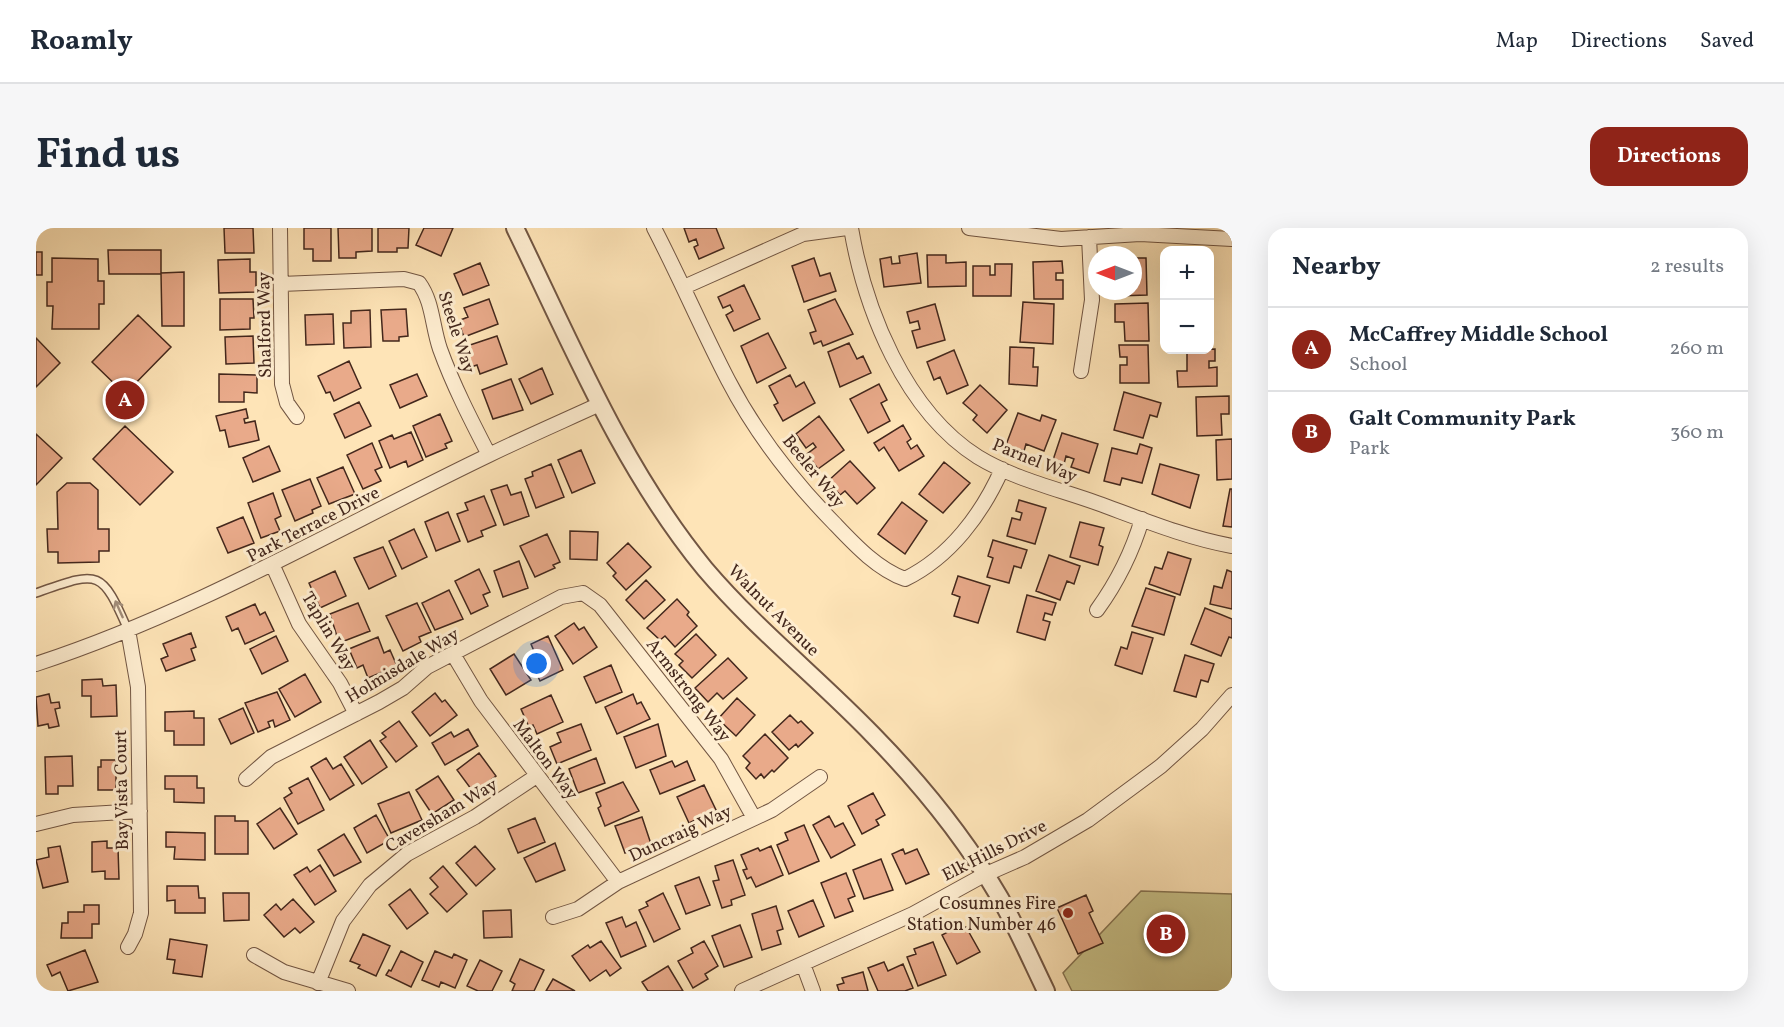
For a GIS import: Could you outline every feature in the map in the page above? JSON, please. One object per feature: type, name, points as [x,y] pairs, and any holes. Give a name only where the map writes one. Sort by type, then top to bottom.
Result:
[{"type":"street","name":"Shalford Way","points":[[280,228],[282,384],[287,403],[297,417]]},
{"type":"street","name":"Walnut Avenue","points":[[515,228],[600,404],[642,480],[706,569],[759,627],[885,748],[954,831],[999,897],[1046,991]]},
{"type":"street","name":"Beeler Way","points":[[654,228],[729,381],[766,441],[820,510],[849,539],[891,574],[905,579],[921,571],[938,557],[984,507],[1002,469]]},
{"type":"street","points":[[684,286],[803,234],[849,228]]},
{"type":"street","name":"Parnel Way","points":[[849,228],[863,288],[871,311],[913,390],[929,412],[957,440],[978,457],[1002,469],[1143,519],[1232,546]]},
{"type":"street","points":[[969,228],[1061,239],[1174,234],[1232,239]]},
{"type":"street","points":[[1081,371],[1092,300],[1089,237]]},
{"type":"street","name":"Steele Way","points":[[281,284],[404,279],[419,283],[428,295],[438,342],[448,370],[489,455]]},
{"type":"street","name":"Park Terrace Drive","points":[[36,664],[128,630],[273,566],[489,455],[600,404]]},
{"type":"street","points":[[1097,610],[1124,568],[1143,519]]},
{"type":"street","name":"Taplin Way","points":[[273,566],[299,624],[340,682],[356,714]]},
{"type":"street","name":"Holmisdale Way","points":[[246,779],[272,757],[403,688],[428,667],[561,597],[583,593]]},
{"type":"street","name":"Armstrong Way","points":[[583,593],[600,605],[721,759],[754,818]]},
{"type":"street","name":"Bay Vista Court","points":[[128,630],[138,687],[141,912],[135,934],[128,948]]},
{"type":"street","name":"Malton Way","points":[[453,654],[481,701],[535,777],[618,882]]},
{"type":"street","name":"Elk Hills Drive","points":[[742,991],[913,914],[984,875],[1025,856],[1122,797],[1202,729],[1232,694]]},
{"type":"street","name":"Caversham Way","points":[[318,983],[343,921],[376,879],[408,854],[475,817],[535,777]]},
{"type":"street","name":"Duncraig Way","points":[[554,917],[578,909],[618,882],[754,818],[798,794],[820,777]]},
{"type":"street","points":[[36,824],[73,815],[140,811]]},
{"type":"street","points":[[254,955],[284,972],[348,991]]},
{"type":"street","points":[[803,964],[813,991]]},
{"type":"lane","points":[[36,592],[74,580],[95,579],[110,589],[128,630]]},
{"type":"shaded area","points":[[1141,891],[1232,894],[1232,991],[1072,991],[1063,973]]},
{"type":"building","points":[[224,228],[253,228],[254,253],[225,253]]},
{"type":"building","points":[[304,228],[331,228],[331,261],[313,261],[313,249],[304,249]]},
{"type":"building","points":[[338,228],[372,228],[372,251],[356,252],[356,258],[339,258]]},
{"type":"building","points":[[378,228],[409,228],[408,248],[397,248],[397,252],[378,252]]},
{"type":"building","points":[[424,228],[453,228],[441,256],[416,245]]},
{"type":"building","points":[[684,228],[716,228],[724,248],[699,259],[694,247],[698,245],[696,239],[689,242]]},
{"type":"building","points":[[108,250],[161,250],[161,274],[109,274]]},
{"type":"building","points":[[36,252],[42,252],[42,275],[36,275]]},
{"type":"building","points":[[917,253],[921,283],[884,287],[880,259],[891,257],[892,264],[900,263],[899,256]]},
{"type":"building","points":[[927,255],[946,255],[946,263],[966,262],[966,286],[928,287]]},
{"type":"building","points":[[52,258],[98,259],[98,281],[104,281],[104,304],[99,304],[99,329],[52,329],[53,306],[47,306],[47,282],[52,282]]},
{"type":"building","points":[[814,258],[820,276],[830,273],[836,291],[804,302],[792,266]]},
{"type":"building","points":[[1142,258],[1146,258],[1147,295],[1142,295]]},
{"type":"building","points":[[250,259],[250,272],[256,272],[256,292],[219,293],[218,260]]},
{"type":"building","points":[[1062,261],[1063,273],[1056,273],[1056,280],[1063,280],[1063,299],[1034,299],[1033,262]]},
{"type":"building","points":[[480,263],[489,285],[463,295],[454,274]]},
{"type":"building","points":[[995,264],[1012,264],[1011,296],[973,296],[973,266],[990,266],[990,275],[995,275]]},
{"type":"building","points":[[184,272],[184,326],[162,326],[161,273]]},
{"type":"building","points":[[744,285],[760,319],[734,331],[726,315],[733,311],[730,305],[723,308],[718,297]]},
{"type":"building","points":[[220,299],[253,299],[254,318],[250,318],[250,329],[220,330]]},
{"type":"building","points":[[489,299],[498,324],[464,337],[458,321],[468,317],[464,308]]},
{"type":"building","points":[[835,299],[853,334],[823,346],[821,341],[814,344],[810,333],[816,331],[808,310]]},
{"type":"building","points":[[1023,302],[1054,304],[1053,344],[1020,342]]},
{"type":"building","points":[[1148,303],[1149,341],[1125,341],[1124,322],[1115,322],[1115,304]]},
{"type":"building","points":[[935,304],[945,340],[917,348],[912,331],[920,329],[918,321],[910,323],[907,312]]},
{"type":"building","points":[[406,309],[408,336],[399,337],[399,341],[383,341],[381,310]]},
{"type":"building","points":[[370,310],[371,347],[344,348],[343,323],[351,323],[351,311]]},
{"type":"building","points":[[333,314],[334,344],[306,345],[305,315]]},
{"type":"building","points":[[138,315],[171,347],[125,394],[92,362]]},
{"type":"building","points":[[768,333],[786,368],[757,383],[741,346]]},
{"type":"building","points":[[253,336],[254,363],[226,364],[225,337]]},
{"type":"building","points":[[497,336],[507,364],[480,374],[477,365],[471,367],[464,347]]},
{"type":"building","points":[[36,338],[60,363],[36,387]]},
{"type":"building","points":[[849,343],[857,359],[863,356],[871,373],[840,387],[828,352]]},
{"type":"building","points":[[1119,345],[1148,345],[1149,383],[1120,383],[1120,365],[1127,365],[1127,357],[1120,357]]},
{"type":"building","points":[[1010,347],[1034,348],[1033,367],[1038,367],[1037,386],[1009,384]]},
{"type":"building","points":[[1214,349],[1215,361],[1209,361],[1209,368],[1217,367],[1217,386],[1178,387],[1177,371],[1187,371],[1187,354],[1214,354]]},
{"type":"building","points":[[954,350],[968,385],[947,394],[940,377],[934,380],[927,362]]},
{"type":"building","points":[[349,361],[361,388],[334,401],[330,392],[326,393],[318,376]]},
{"type":"building","points":[[542,368],[553,394],[531,404],[519,379]]},
{"type":"building","points":[[219,374],[257,375],[257,393],[244,392],[244,402],[219,402]]},
{"type":"building","points":[[417,374],[427,396],[400,408],[390,385]]},
{"type":"building","points":[[790,375],[796,387],[804,382],[815,403],[783,421],[774,405],[778,403],[769,386]]},
{"type":"building","points":[[511,379],[523,410],[493,419],[482,390]]},
{"type":"building","points":[[879,384],[887,400],[881,403],[890,421],[868,433],[850,399]]},
{"type":"building","points":[[980,385],[1007,410],[987,433],[973,420],[977,415],[963,403]]},
{"type":"building","points":[[1124,392],[1161,403],[1157,417],[1150,415],[1143,438],[1114,430]]},
{"type":"building","points":[[1229,396],[1229,414],[1221,414],[1222,435],[1197,436],[1196,397]]},
{"type":"building","points":[[359,402],[371,426],[345,438],[334,414]]},
{"type":"building","points":[[246,409],[248,418],[244,419],[245,423],[255,421],[259,440],[229,447],[225,430],[220,431],[216,416]]},
{"type":"building","points":[[1018,413],[1040,421],[1042,415],[1056,420],[1044,451],[1026,444],[1024,451],[1006,445]]},
{"type":"building","points":[[440,414],[452,441],[445,444],[447,448],[426,457],[413,426]]},
{"type":"building","points":[[819,416],[844,450],[818,469],[807,454],[816,447],[813,443],[806,448],[796,434]]},
{"type":"building","points":[[903,425],[911,439],[907,442],[911,449],[917,445],[924,456],[899,471],[884,447],[879,451],[874,443]]},
{"type":"building","points":[[125,426],[173,472],[140,505],[93,459]]},
{"type":"building","points":[[411,432],[423,460],[408,467],[406,461],[390,468],[379,441],[392,435],[394,439]]},
{"type":"building","points":[[1062,433],[1098,444],[1089,473],[1071,467],[1074,459],[1066,456],[1064,464],[1053,460]]},
{"type":"building","points":[[36,434],[62,458],[36,485]]},
{"type":"building","points":[[1232,439],[1232,479],[1217,480],[1216,440]]},
{"type":"building","points":[[372,443],[382,467],[375,470],[381,481],[363,489],[347,455]]},
{"type":"building","points":[[1140,444],[1152,448],[1142,483],[1122,478],[1120,485],[1104,481],[1112,448],[1137,454]]},
{"type":"building","points":[[269,446],[280,471],[253,482],[243,458]]},
{"type":"building","points":[[581,450],[595,483],[572,493],[558,460]]},
{"type":"building","points":[[850,461],[875,488],[857,504],[845,491],[840,495],[828,481]]},
{"type":"building","points":[[944,462],[970,483],[943,513],[919,494]]},
{"type":"building","points":[[551,464],[564,497],[536,508],[525,479],[533,476],[532,472]]},
{"type":"building","points":[[1160,464],[1199,475],[1190,508],[1152,494]]},
{"type":"building","points":[[343,467],[355,494],[329,504],[317,478]]},
{"type":"building","points":[[310,479],[321,506],[312,510],[313,513],[295,521],[282,490]]},
{"type":"building","points":[[67,483],[90,483],[98,490],[98,529],[109,529],[109,551],[99,551],[99,562],[58,563],[58,552],[48,552],[47,529],[58,529],[57,492]]},
{"type":"building","points":[[507,485],[511,495],[521,492],[529,516],[504,525],[491,490]]},
{"type":"building","points":[[1230,489],[1232,489],[1232,527],[1223,526]]},
{"type":"building","points":[[273,493],[281,516],[275,519],[280,531],[261,538],[248,503]]},
{"type":"building","points":[[484,496],[496,525],[481,531],[483,536],[468,542],[457,514],[468,510],[465,503]]},
{"type":"building","points":[[1019,500],[1046,508],[1035,544],[1007,536],[1012,518],[1020,520],[1022,513],[1016,511]]},
{"type":"building","points":[[902,502],[927,521],[905,554],[878,534]]},
{"type":"building","points":[[448,512],[460,541],[436,551],[425,522]]},
{"type":"building","points":[[243,517],[254,543],[228,553],[217,528]]},
{"type":"building","points":[[1080,522],[1104,528],[1099,545],[1103,547],[1098,565],[1070,557]]},
{"type":"building","points":[[414,529],[427,557],[402,569],[389,541]]},
{"type":"building","points":[[570,531],[598,532],[597,560],[570,559]]},
{"type":"building","points":[[547,534],[560,562],[553,565],[555,568],[535,577],[520,546]]},
{"type":"building","points":[[993,540],[1027,550],[1021,568],[1014,566],[1009,583],[987,577],[993,558],[988,556]]},
{"type":"building","points":[[628,543],[651,567],[626,590],[613,576],[616,573],[607,563]]},
{"type":"building","points":[[383,547],[396,576],[369,589],[354,558]]},
{"type":"building","points":[[1168,552],[1191,559],[1180,595],[1149,584],[1155,567],[1162,569]]},
{"type":"building","points":[[1049,555],[1080,566],[1074,584],[1067,581],[1060,600],[1036,591]]},
{"type":"building","points":[[519,561],[528,588],[503,597],[494,571]]},
{"type":"building","points":[[479,569],[490,592],[483,595],[488,606],[471,614],[455,581]]},
{"type":"building","points":[[1227,570],[1232,572],[1232,609],[1210,604],[1214,586],[1222,588]]},
{"type":"building","points":[[335,571],[346,596],[320,608],[309,583]]},
{"type":"building","points":[[958,576],[990,586],[978,623],[954,616],[960,597],[952,594]]},
{"type":"building","points":[[646,580],[665,600],[644,619],[626,600]]},
{"type":"building","points":[[1146,588],[1175,597],[1164,635],[1132,626]]},
{"type":"building","points":[[449,590],[463,619],[435,630],[422,603]]},
{"type":"building","points":[[1027,595],[1056,603],[1052,615],[1045,613],[1043,620],[1050,622],[1045,640],[1017,632]]},
{"type":"building","points":[[677,599],[689,612],[687,615],[697,626],[675,647],[665,636],[660,640],[647,628]]},
{"type":"building","points":[[358,603],[370,631],[339,643],[330,614]]},
{"type":"building","points":[[417,603],[431,632],[419,637],[421,642],[403,651],[386,616]]},
{"type":"building","points":[[255,604],[260,615],[265,612],[274,631],[245,644],[238,628],[232,631],[226,617]]},
{"type":"building","points":[[1205,608],[1232,619],[1232,638],[1229,637],[1221,656],[1191,644]]},
{"type":"building","points":[[574,623],[579,630],[584,627],[597,647],[573,664],[555,636]]},
{"type":"building","points":[[1132,632],[1153,638],[1142,674],[1115,665],[1121,647],[1127,649]]},
{"type":"building","points":[[191,633],[196,647],[191,649],[195,660],[166,671],[161,659],[168,656],[163,644]]},
{"type":"building","points":[[696,634],[716,655],[692,678],[679,665],[683,661],[675,654]]},
{"type":"building","points":[[276,636],[288,661],[262,674],[250,649]]},
{"type":"building","points":[[548,636],[563,670],[540,681],[530,659],[536,656],[531,644]]},
{"type":"building","points":[[378,637],[384,653],[390,650],[397,666],[368,678],[363,665],[357,668],[349,649]]},
{"type":"building","points":[[514,654],[531,680],[506,695],[490,669]]},
{"type":"building","points":[[1185,655],[1214,664],[1208,682],[1201,680],[1196,697],[1174,691]]},
{"type":"building","points":[[728,658],[747,678],[723,699],[717,693],[708,702],[695,688]]},
{"type":"building","points":[[611,665],[622,692],[596,703],[584,677]]},
{"type":"building","points":[[305,674],[321,702],[295,717],[279,689]]},
{"type":"building","points":[[102,679],[103,686],[116,685],[117,716],[91,717],[91,696],[82,696],[82,680]]},
{"type":"building","points":[[277,692],[290,720],[275,727],[273,720],[268,722],[270,727],[258,732],[245,703]]},
{"type":"building","points":[[435,693],[442,702],[445,700],[457,715],[430,736],[412,712]]},
{"type":"building","points":[[49,694],[51,703],[59,702],[60,708],[55,709],[59,726],[49,728],[48,724],[38,726],[36,697]]},
{"type":"building","points":[[633,694],[637,704],[641,702],[650,719],[617,734],[605,707]]},
{"type":"building","points":[[551,695],[563,722],[537,734],[533,725],[529,727],[521,709]]},
{"type":"building","points":[[737,698],[755,715],[736,736],[718,719]]},
{"type":"building","points":[[243,708],[254,733],[231,744],[219,719]]},
{"type":"building","points":[[194,711],[194,718],[204,718],[204,745],[174,745],[174,731],[165,731],[165,712]]},
{"type":"building","points":[[790,715],[798,723],[801,721],[813,733],[798,747],[796,744],[789,750],[772,732]]},
{"type":"building","points":[[399,721],[417,746],[396,762],[380,741],[386,737],[382,733]]},
{"type":"building","points":[[581,724],[591,750],[557,764],[550,747],[561,742],[557,733]]},
{"type":"building","points":[[658,724],[666,756],[636,768],[624,737]]},
{"type":"building","points":[[468,729],[478,746],[445,765],[432,743],[451,732],[454,737]]},
{"type":"building","points":[[765,734],[788,758],[774,772],[772,770],[764,778],[761,774],[756,779],[746,768],[750,763],[743,756]]},
{"type":"building","points":[[370,740],[387,767],[362,784],[344,757]]},
{"type":"building","points":[[479,753],[496,776],[474,793],[457,770]]},
{"type":"building","points":[[72,756],[73,786],[58,786],[58,794],[46,794],[45,757]]},
{"type":"building","points":[[326,758],[333,769],[341,764],[354,785],[330,800],[311,767]]},
{"type":"building","points":[[596,758],[605,783],[578,793],[569,769]]},
{"type":"building","points":[[101,760],[116,760],[116,790],[98,790],[98,767],[101,767]]},
{"type":"building","points":[[672,761],[675,767],[687,761],[695,780],[660,794],[650,770]]},
{"type":"building","points":[[165,776],[197,776],[197,788],[204,788],[204,803],[174,802],[174,789],[165,789]]},
{"type":"building","points":[[438,776],[454,800],[432,814],[416,790]]},
{"type":"building","points":[[308,778],[324,810],[298,824],[284,798],[292,793],[289,788]]},
{"type":"building","points":[[623,782],[639,811],[605,826],[598,808],[601,806],[596,793]]},
{"type":"building","points":[[704,785],[716,810],[689,823],[677,797]]},
{"type":"building","points":[[409,792],[422,820],[391,833],[378,804]]},
{"type":"building","points":[[873,793],[885,815],[876,820],[879,825],[862,834],[848,806]]},
{"type":"building","points":[[280,808],[297,834],[274,849],[257,824]]},
{"type":"building","points":[[376,815],[390,840],[367,853],[354,828]]},
{"type":"building","points":[[215,816],[235,816],[235,821],[248,821],[248,854],[215,854]]},
{"type":"building","points":[[829,816],[835,827],[843,823],[855,845],[831,858],[813,825]]},
{"type":"building","points":[[642,817],[651,844],[625,853],[615,826]]},
{"type":"building","points":[[535,818],[545,842],[518,853],[508,829]]},
{"type":"building","points":[[804,825],[819,861],[789,874],[777,845],[788,840],[785,833]]},
{"type":"building","points":[[166,832],[205,833],[205,860],[174,859],[175,847],[166,847]]},
{"type":"building","points":[[344,834],[361,862],[334,876],[318,850]]},
{"type":"building","points":[[107,841],[107,848],[118,848],[119,879],[105,879],[105,871],[92,872],[92,842]]},
{"type":"building","points":[[555,843],[565,870],[536,882],[524,858]]},
{"type":"building","points":[[60,846],[68,882],[43,888],[36,860],[49,857],[48,848]]},
{"type":"building","points":[[475,846],[495,869],[476,886],[456,863]]},
{"type":"building","points":[[771,846],[783,875],[756,887],[751,877],[747,879],[743,870],[747,869],[741,855],[758,848],[760,851]]},
{"type":"building","points":[[903,849],[905,854],[917,849],[929,874],[906,884],[892,854]]},
{"type":"building","points":[[881,859],[893,890],[864,899],[853,870]]},
{"type":"building","points":[[733,860],[745,895],[731,900],[732,905],[722,908],[713,881],[719,880],[715,866]]},
{"type":"building","points":[[320,865],[336,891],[315,905],[294,875],[307,867],[310,872]]},
{"type":"building","points":[[443,866],[467,894],[447,912],[430,894],[438,887],[430,878]]},
{"type":"building","points":[[846,873],[855,896],[848,899],[853,911],[835,918],[821,883]]},
{"type":"building","points":[[699,877],[710,905],[686,914],[675,886]]},
{"type":"building","points":[[167,886],[198,886],[199,898],[205,898],[205,913],[175,913],[175,900],[167,901]]},
{"type":"building","points":[[410,889],[428,913],[407,929],[389,905]]},
{"type":"building","points":[[223,893],[249,893],[249,920],[224,921]]},
{"type":"building","points":[[663,893],[680,929],[654,942],[639,910],[648,906],[646,902]]},
{"type":"building","points":[[1086,895],[1093,911],[1089,913],[1103,943],[1078,954],[1057,908]]},
{"type":"building","points":[[293,899],[314,922],[300,933],[295,928],[284,937],[264,915],[276,904],[281,910]]},
{"type":"building","points":[[813,900],[824,926],[799,937],[788,911]]},
{"type":"building","points":[[84,905],[99,905],[99,924],[92,924],[92,938],[61,938],[62,923],[68,923],[68,912],[84,912]]},
{"type":"building","points":[[776,906],[783,929],[777,931],[781,944],[762,950],[752,914]]},
{"type":"building","points":[[511,910],[512,937],[484,938],[483,911]]},
{"type":"building","points":[[622,917],[626,927],[636,922],[646,946],[621,957],[606,923]]},
{"type":"building","points":[[740,925],[752,957],[724,967],[712,936]]},
{"type":"building","points":[[966,927],[980,952],[957,964],[942,935],[955,928],[957,932]]},
{"type":"building","points":[[363,934],[390,946],[376,976],[358,968],[360,965],[350,961]]},
{"type":"building","points":[[170,939],[207,945],[202,977],[173,973],[175,960],[167,959]]},
{"type":"building","points":[[601,941],[621,968],[610,976],[606,970],[590,981],[572,956],[588,945],[590,948]]},
{"type":"building","points":[[704,941],[718,966],[705,974],[708,979],[693,988],[678,961],[693,953],[691,948]]},
{"type":"building","points":[[933,942],[946,975],[918,986],[907,957],[916,954],[914,949]]},
{"type":"building","points":[[85,950],[98,982],[68,991],[60,972],[52,976],[47,965]]},
{"type":"building","points":[[401,951],[423,962],[411,987],[386,975],[389,970],[391,971]]},
{"type":"building","points":[[435,951],[452,958],[454,954],[467,960],[455,988],[441,982],[439,987],[422,980]]},
{"type":"building","points":[[520,959],[544,970],[534,991],[512,991],[515,984],[510,981]]},
{"type":"building","points":[[480,960],[502,971],[492,991],[478,991],[467,986]]},
{"type":"building","points":[[884,962],[888,971],[903,964],[913,988],[905,991],[878,991],[868,968]]},
{"type":"building","points":[[668,966],[683,991],[648,991],[642,982]]},
{"type":"building","points":[[863,972],[868,991],[839,991],[837,985],[844,983],[842,978]]},
{"type":"building","points":[[553,979],[575,991],[546,991]]},
{"type":"place","name":"McCaffrey Middle School","points":[[125,400]]},
{"type":"place","name":"Cosumnes Fire Station Number 46","points":[[1068,913]]},
{"type":"place","name":"Galt Community Park","points":[[1166,934]]}]
